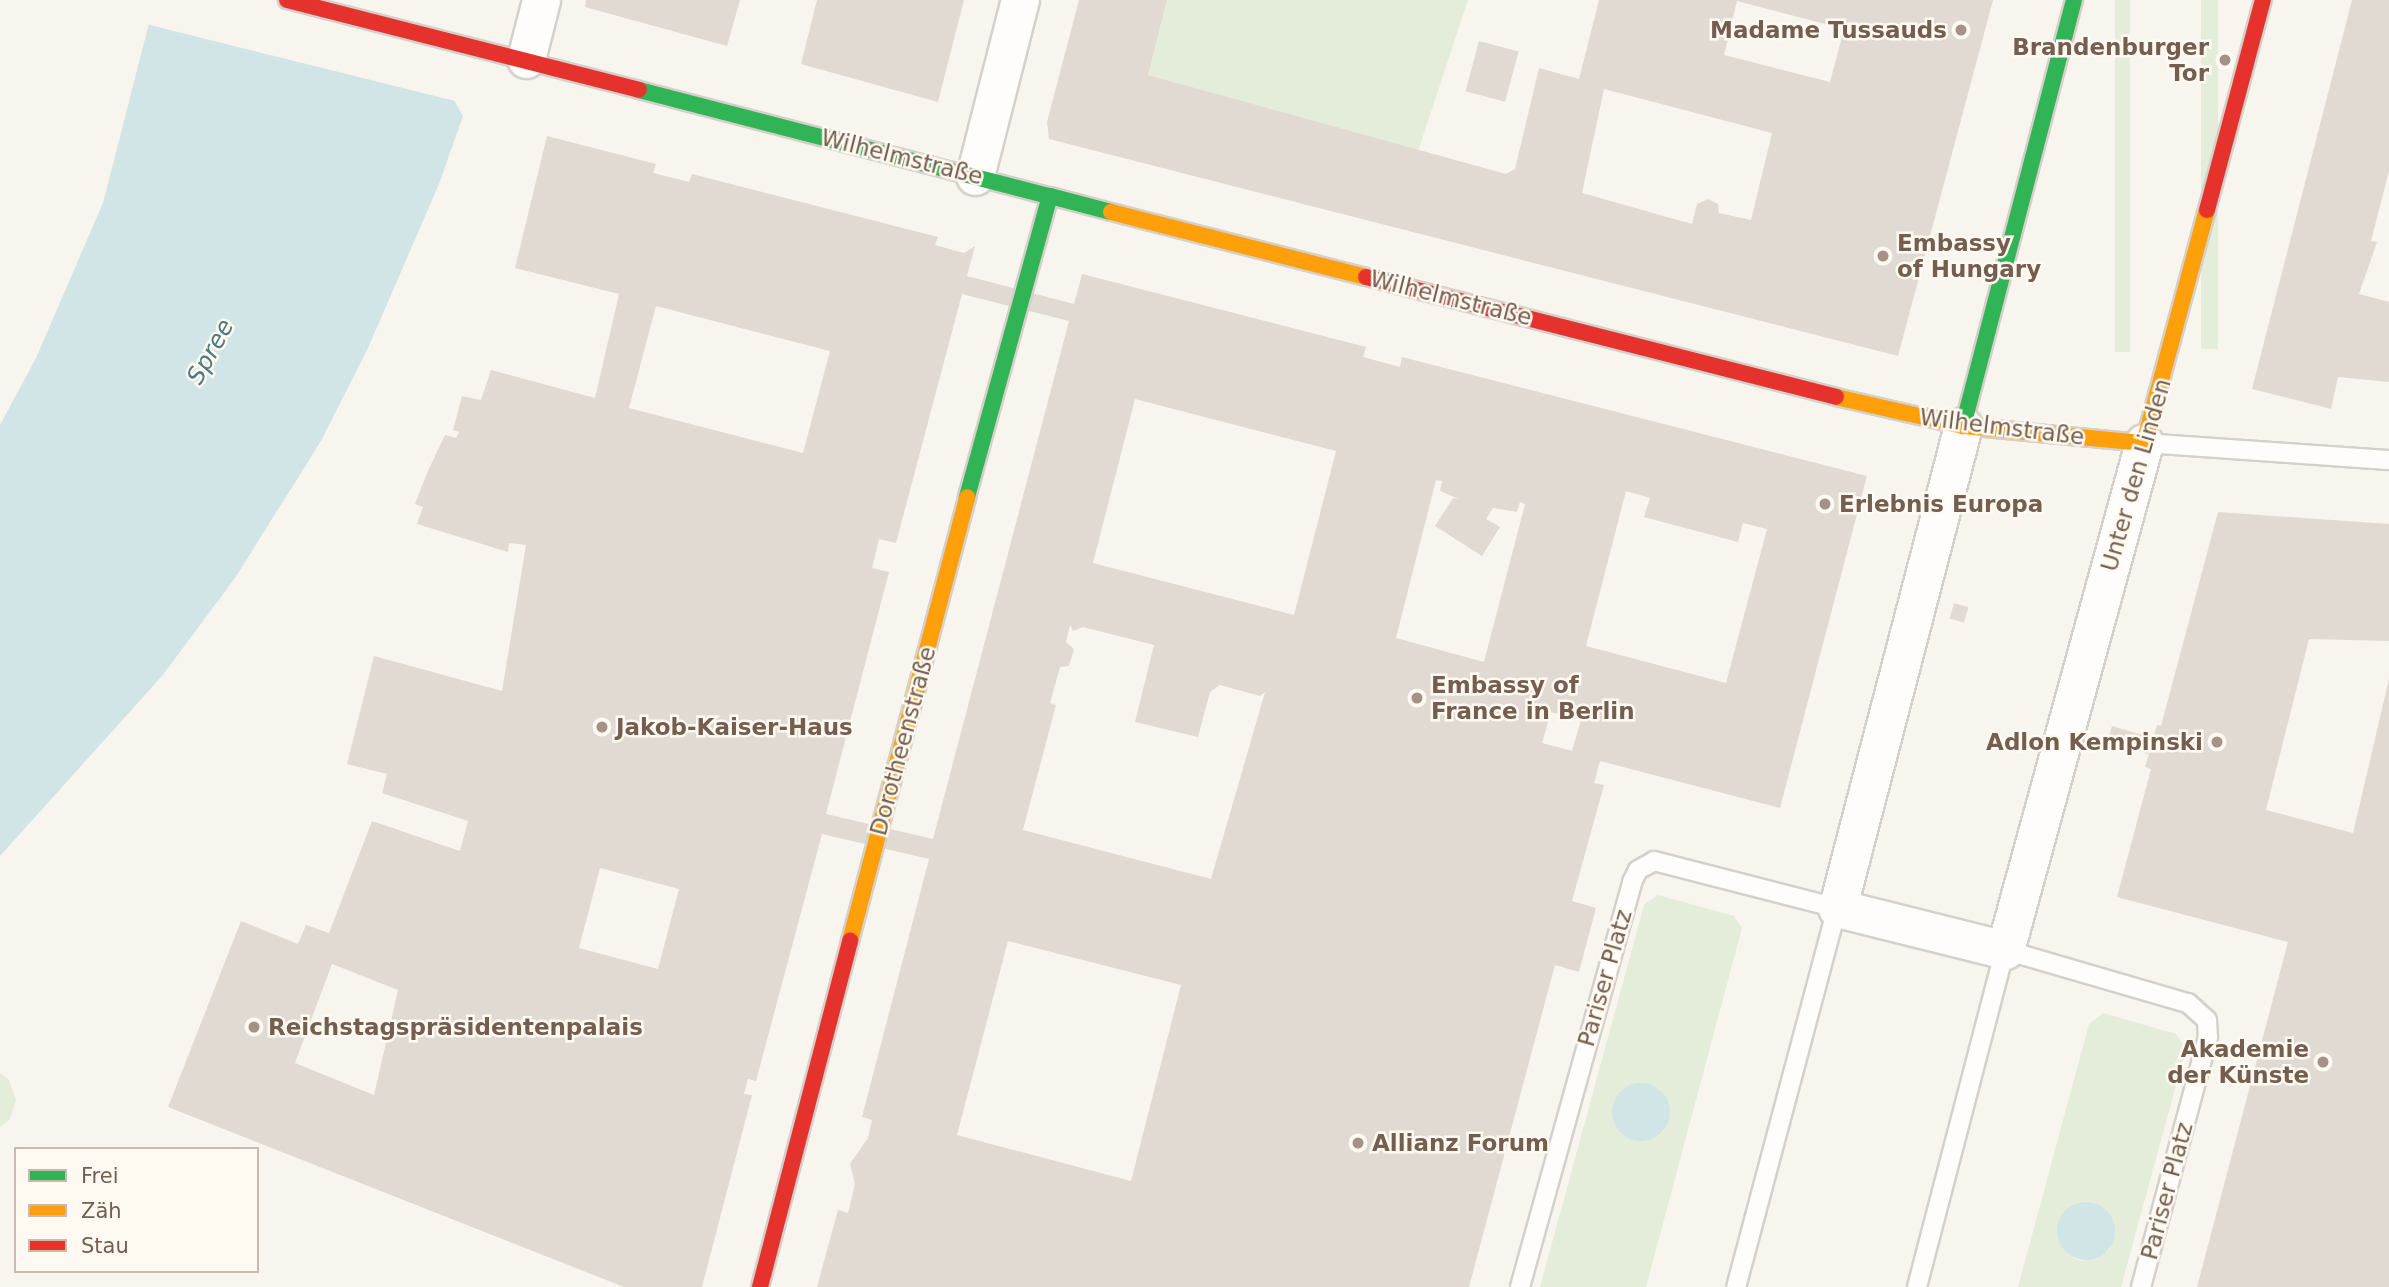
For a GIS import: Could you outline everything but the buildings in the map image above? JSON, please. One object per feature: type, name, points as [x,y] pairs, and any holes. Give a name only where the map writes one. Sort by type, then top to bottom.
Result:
[{"type":"main road","name":"Wilhelmstraße","points":[[288,0],[1049,196],[1963,426],[2144,443]]},
{"type":"main road","points":[[1963,426],[2074,0]]},
{"type":"main road","name":"Unter den Linden","points":[[2144,443],[2263,0]]},
{"type":"main road","name":"Dorotheenstraße","points":[[761,1287],[1019,297],[1049,196]]},
{"type":"street","points":[[509,55],[541,0]]},
{"type":"street","points":[[975,176],[1020,0]]},
{"type":"street","points":[[1837,908],[1963,426]]},
{"type":"street","name":"Unter den Linden","points":[[2005,950],[2144,443]]},
{"type":"street","name":"Pariser Platz","points":[[1837,908],[2005,950]]},
{"type":"lane","name":"Wilhelmstraße","points":[[2144,443],[2389,460]]},
{"type":"lane","name":"Pariser Platz","points":[[1520,1287],[1638,870],[1654,861],[1665,861],[1837,908]]},
{"type":"lane","points":[[1736,1287],[1837,908]]},
{"type":"lane","name":"Pariser Platz","points":[[2005,950],[2188,1003],[2207,1020],[2208,1037],[2141,1287]]},
{"type":"lane","points":[[1917,1287],[2005,950]]},
{"type":"green space","points":[[1167,0],[1468,0],[1418,151],[1148,75]]},
{"type":"green space","points":[[2115,0],[2130,0],[2130,352],[2115,352]]},
{"type":"green space","points":[[2201,0],[2218,0],[2218,349],[2201,349]]},
{"type":"green space","points":[[1658,895],[1734,916],[1742,928],[1646,1287],[1540,1287],[1644,905]],"holes":[[[1640,1082],[1658,1088],[1669,1104],[1664,1131],[1647,1141],[1620,1133]]]},
{"type":"green space","points":[[2103,1013],[2176,1034],[2186,1049],[2121,1287],[2018,1287],[2089,1024]],"holes":[[[2084,1201],[2110,1214],[2115,1232],[2109,1250],[2082,1261],[2073,1258]]]},
{"type":"green space","points":[[0,1073],[9,1080],[16,1100],[10,1119],[0,1127]]},
{"type":"water","name":"Spree","points":[[155,0],[479,0],[455,102],[463,116],[439,184],[368,348],[321,441],[235,578],[162,676],[0,856],[0,425],[36,358],[103,203]]},
{"type":"water","points":[[1635,1083],[1647,1083],[1662,1091],[1670,1106],[1670,1118],[1662,1133],[1647,1141],[1635,1141],[1620,1133],[1612,1118],[1612,1106],[1620,1091]]},
{"type":"water","points":[[2080,1202],[2092,1202],[2107,1210],[2115,1225],[2115,1237],[2107,1252],[2092,1260],[2080,1260],[2065,1252],[2057,1237],[2057,1225],[2065,1210]]},
{"type":"pier","points":[[152,0],[483,0],[459,102],[146,24]]},
{"type":"traffic: fast","points":[[1963,426],[2074,0]]},
{"type":"traffic: fast","points":[[639,90],[1050,196]]},
{"type":"traffic: fast","points":[[967,497],[1050,196],[1111,212]]},
{"type":"traffic: slow","points":[[1836,397],[1963,426],[2144,443],[2207,210]]},
{"type":"traffic: slow","points":[[1111,212],[1366,277]]},
{"type":"traffic: slow","points":[[850,941],[967,497]]},
{"type":"traffic: jam","points":[[287,0],[639,90]]},
{"type":"traffic: jam","points":[[2207,210],[2263,0]]},
{"type":"traffic: jam","points":[[1366,277],[1836,397]]},
{"type":"traffic: jam","points":[[760,1287],[850,941]]},
{"type":"place","name":"Madame Tussauds","points":[[1961,30]]},
{"type":"place","name":"Brandenburger Tor","points":[[2225,60]]},
{"type":"place","name":"Embassy of Hungary","points":[[1883,256]]},
{"type":"place","name":"Erlebnis Europa","points":[[1825,504]]},
{"type":"place","name":"Embassy of France in Berlin","points":[[1417,698]]},
{"type":"place","name":"Jakob-Kaiser-Haus","points":[[602,727]]},
{"type":"place","name":"Adlon Kempinski","points":[[2217,742]]},
{"type":"place","name":"Reichstagspräsidentenpalais","points":[[254,1027]]},
{"type":"place","name":"Akademie der Künste","points":[[2323,1062]]},
{"type":"place","name":"Allianz Forum","points":[[1358,1143]]}]
